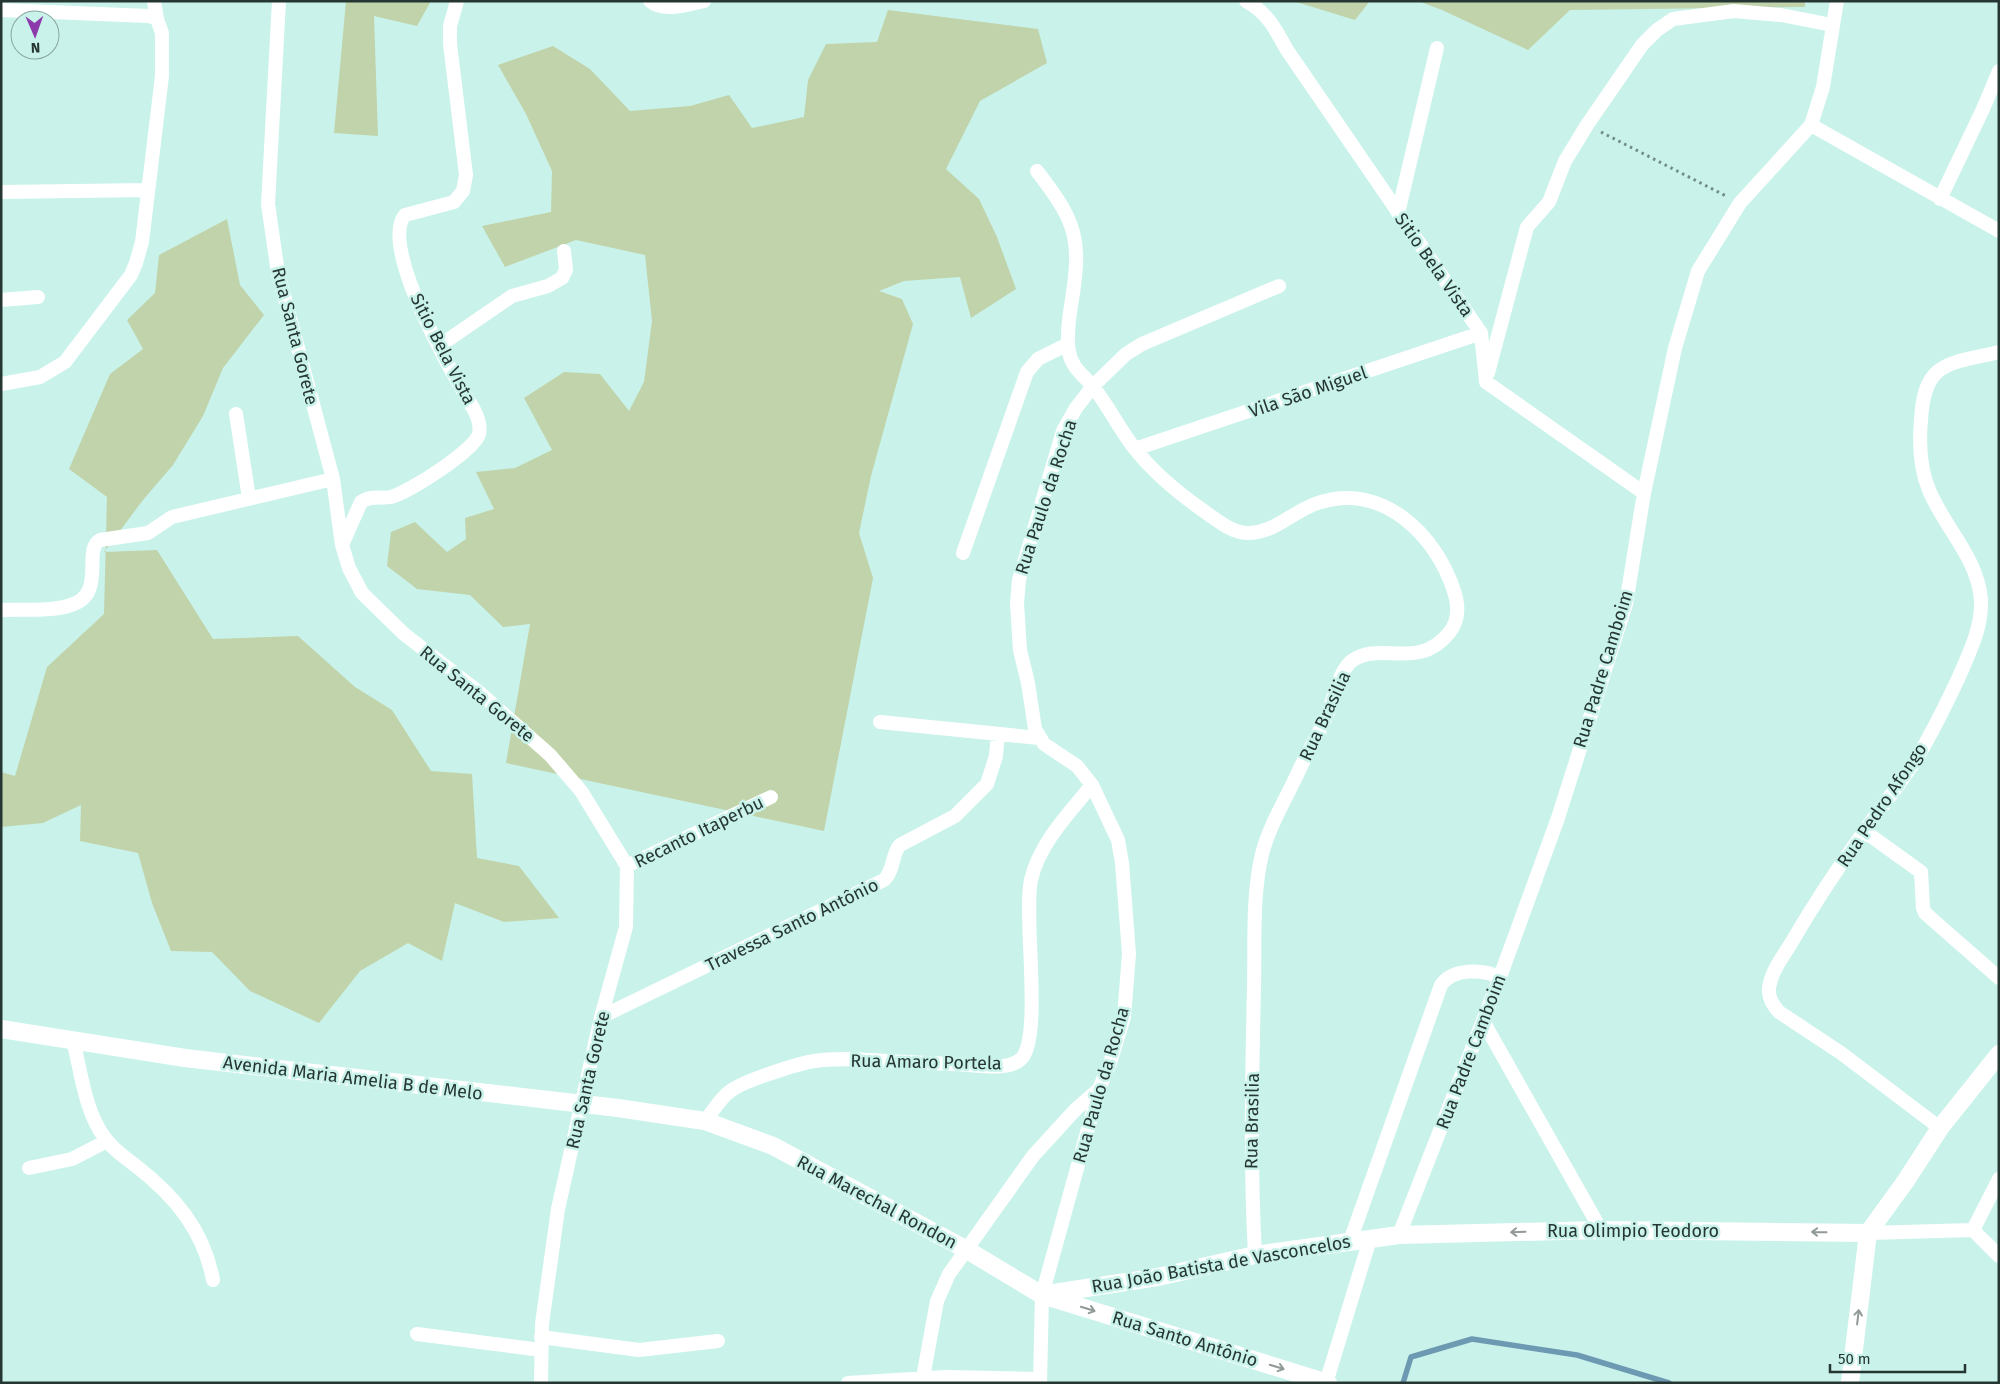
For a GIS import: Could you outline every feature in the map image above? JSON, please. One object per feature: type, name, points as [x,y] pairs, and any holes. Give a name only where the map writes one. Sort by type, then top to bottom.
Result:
[{"type":"street","points":[[1,384],[29,380],[51,372],[65,362],[131,275],[142,242],[162,76],[162,33],[157,20],[154,1]]},
{"type":"street","name":"Rua Santa Gorete","points":[[279,1],[268,204],[270,223],[286,305],[334,478],[342,546],[349,568],[362,593],[404,634],[480,693],[550,755],[581,791],[628,866],[626,927],[601,1017],[558,1209],[548,1270],[541,1343],[541,1383]]},
{"type":"street","name":"Sitio Bela Vista","points":[[342,546],[361,502],[370,498],[393,496],[405,491],[458,458],[475,441],[479,434],[478,418],[417,303],[398,230],[401,220],[405,215],[454,202],[463,191],[466,175],[450,44],[450,26],[453,8],[457,1]]},
{"type":"street","points":[[650,1],[656,6],[665,8],[704,1]]},
{"type":"street","name":"Sitio Bela Vista","points":[[1246,1],[1258,8],[1274,27],[1287,50],[1481,334],[1486,382]]},
{"type":"street","name":"Rua Padre Camboim","points":[[1399,1235],[1483,1021],[1558,818],[1626,604],[1644,493],[1675,348],[1698,271],[1740,203],[1810,125],[1824,87],[1837,1]]},
{"type":"street","points":[[1,10],[140,15],[157,20]]},
{"type":"street","points":[[1644,493],[1486,382],[1527,227],[1549,202],[1557,179],[1587,125],[1642,45],[1657,30],[1673,19],[1734,11],[1781,15],[1832,25]]},
{"type":"street","points":[[1398,213],[1437,48]]},
{"type":"street","points":[[1940,199],[1999,71]]},
{"type":"street","points":[[1810,125],[1999,231]]},
{"type":"street","points":[[1037,171],[1066,210],[1073,228],[1078,252],[1068,344],[1071,362],[1075,370],[1092,386],[1135,449]]},
{"type":"street","points":[[1,192],[147,190]]},
{"type":"street","points":[[439,346],[512,296],[548,286],[562,278],[566,270],[564,251]]},
{"type":"street","name":"Rua Paulo da Rocha","points":[[1040,1381],[1042,1295],[1099,1089],[1110,1063],[1124,1017],[1129,954],[1125,894],[1118,840],[1092,785],[1077,766],[1044,744],[1035,729],[1028,683],[1020,650],[1017,622],[1019,580],[1064,431],[1076,408],[1092,386],[1126,354],[1142,344],[1279,286]]},
{"type":"street","points":[[1,300],[38,297]]},
{"type":"street","name":"Vila São Miguel","points":[[1135,449],[1237,417],[1481,334]]},
{"type":"street","points":[[963,553],[1028,372],[1038,358],[1068,344]]},
{"type":"street","name":"Rua Pedro Afongo","points":[[1940,1128],[1841,1053],[1779,1012],[1772,1004],[1769,988],[1777,967],[1812,906],[1916,759],[1952,691],[1978,632],[1981,600],[1978,584],[1963,549],[1933,499],[1924,477],[1920,429],[1926,386],[1933,374],[1944,367],[1999,352]]},
{"type":"street","points":[[236,414],[249,498]]},
{"type":"street","name":"Rua Brasilia","points":[[1135,449],[1170,486],[1240,533],[1251,533],[1274,527],[1321,501],[1361,498],[1390,508],[1411,522],[1441,563],[1454,592],[1458,616],[1451,631],[1438,644],[1423,652],[1406,655],[1370,655],[1357,657],[1351,661],[1346,667],[1327,714],[1269,830],[1261,858],[1257,890],[1255,948],[1250,1153],[1256,1255]]},
{"type":"street","points":[[1,610],[61,607],[77,603],[87,594],[91,586],[98,541],[148,532],[172,517],[334,478]]},
{"type":"street","points":[[880,722],[1039,738]]},
{"type":"street","name":"Travessa Santo Antônio","points":[[601,1017],[884,880],[891,872],[895,852],[900,845],[955,816],[988,784],[996,756],[998,734]]},
{"type":"street","name":"Rua Amaro Portela","points":[[705,1121],[723,1098],[740,1085],[790,1066],[816,1061],[858,1060],[982,1066],[1006,1065],[1019,1061],[1025,1055],[1029,1030],[1032,978],[1028,903],[1032,874],[1051,838],[1092,785]]},
{"type":"street","name":"Recanto Itaperbu","points":[[628,866],[771,797]]},
{"type":"street","points":[[1864,831],[1920,872],[1923,908],[1926,913],[1999,978]]},
{"type":"street","points":[[1350,1241],[1441,985],[1445,979],[1456,973],[1470,972],[1500,976]]},
{"type":"street","points":[[1483,1021],[1601,1230]]},
{"type":"street","name":"Avenida Maria Amelia B de Melo","points":[[1,1029],[185,1058],[705,1121]]},
{"type":"street","points":[[73,1040],[94,1119],[107,1141],[121,1156],[136,1165],[162,1189],[186,1216],[204,1244],[213,1280]]},
{"type":"street","points":[[1851,1374],[1868,1233],[1905,1182],[1940,1128],[1999,1054]]},
{"type":"street","points":[[922,1381],[937,1301],[949,1274],[1033,1156],[1076,1109],[1099,1089]]},
{"type":"street","name":"Rua Marechal Rondon","points":[[705,1121],[773,1146],[966,1250],[1042,1295]]},
{"type":"street","points":[[29,1168],[72,1159],[107,1141]]},
{"type":"street","points":[[1973,1230],[1999,1179]]},
{"type":"street","name":"Rua Olimpio Teodoro","points":[[1399,1235],[1601,1230],[1868,1233]]},
{"type":"street","points":[[1868,1233],[1973,1230],[1999,1256]]},
{"type":"street","name":"Rua João Batista de Vasconcelos","points":[[1042,1295],[1158,1277],[1256,1255],[1399,1235]]},
{"type":"street","points":[[1327,1383],[1370,1238]]},
{"type":"street","name":"Rua Santo Antônio","points":[[1042,1295],[1327,1383]]},
{"type":"street","points":[[418,1334],[639,1350],[718,1341]]},
{"type":"street","points":[[848,1383],[922,1381],[944,1377],[1040,1381]]},
{"type":"path","points":[[1587,125],[1740,203]]},
{"type":"green space","points":[[346,1],[431,1],[417,26],[374,16],[378,136],[334,133]]},
{"type":"green space","points":[[1293,1],[1370,1],[1355,20]]},
{"type":"green space","points":[[1418,1],[1805,1],[1805,7],[1570,10],[1528,50],[1442,10]]},
{"type":"green space","points":[[888,10],[1038,29],[1047,63],[980,101],[946,169],[979,199],[997,237],[1016,289],[971,318],[960,277],[904,281],[879,291],[902,299],[913,324],[871,476],[859,533],[873,578],[824,831],[506,763],[530,624],[503,627],[470,595],[417,589],[387,566],[391,532],[415,522],[447,552],[466,539],[465,518],[494,509],[476,472],[515,468],[552,450],[524,398],[564,372],[600,374],[629,411],[644,382],[652,321],[645,255],[576,240],[505,267],[482,226],[551,212],[552,171],[526,114],[498,65],[553,46],[590,69],[630,111],[690,106],[729,95],[752,128],[804,117],[808,80],[826,44],[877,42]]},
{"type":"green space","points":[[227,219],[240,285],[264,315],[223,368],[203,416],[173,465],[143,500],[106,550],[107,497],[69,469],[110,374],[143,349],[127,320],[155,293],[159,255]]},
{"type":"green space","points":[[157,550],[213,639],[298,636],[355,687],[392,710],[431,771],[472,774],[477,858],[519,866],[559,918],[504,922],[455,903],[442,961],[408,943],[360,971],[319,1023],[250,991],[212,952],[171,951],[152,903],[138,853],[80,841],[81,805],[43,823],[1,827],[1,772],[15,776],[47,667],[104,614],[106,552]]},
{"type":"waterway","points":[[1403,1383],[1411,1357],[1472,1339],[1577,1355],[1669,1383]]}]
